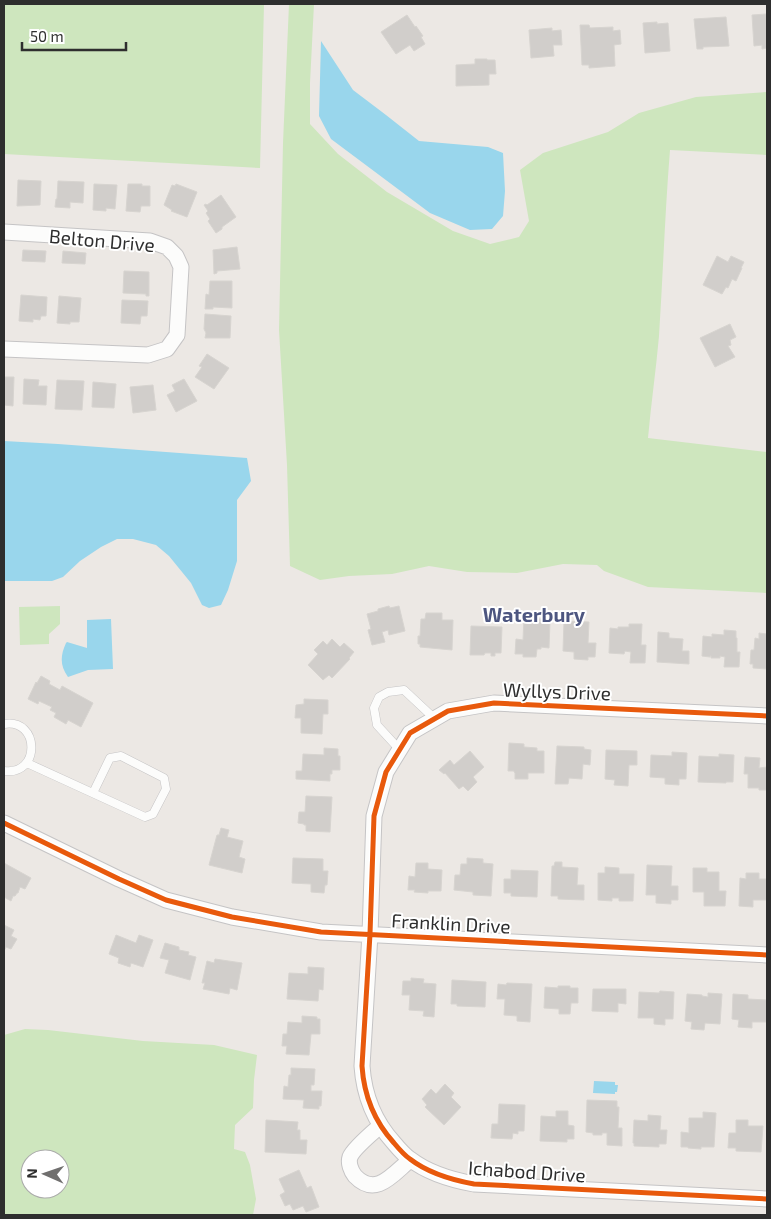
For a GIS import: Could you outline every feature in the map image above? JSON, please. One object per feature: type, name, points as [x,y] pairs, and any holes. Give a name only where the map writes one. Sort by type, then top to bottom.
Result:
[{"type":"street","name":"Belton Drive","points":[[4,232],[150,241],[167,247],[176,256],[181,267],[177,335],[167,349],[148,355],[4,349]]},
{"type":"street","name":"Wyllys Drive","points":[[370,934],[374,816],[386,772],[410,733],[448,711],[494,704],[767,716]]},
{"type":"street","name":"Franklin Drive","points":[[4,823],[166,900],[241,919],[321,932],[767,955]]},
{"type":"street","name":"Ichabod Drive","points":[[370,934],[362,1071],[367,1096],[380,1126],[410,1160],[441,1175],[474,1184],[767,1199]]},
{"type":"street","points":[[380,1126],[350,1157],[352,1173],[367,1185],[379,1184],[410,1160]]},
{"type":"lane","points":[[400,750],[377,725],[374,708],[379,697],[388,692],[404,690],[435,719]]},
{"type":"lane","points":[[4,724],[22,728],[31,740],[32,748],[27,763],[22,768],[4,772]]},
{"type":"lane","points":[[27,763],[145,817],[153,814],[166,789],[164,778],[121,756],[110,758],[93,793]]},
{"type":"green space","points":[[4,4],[264,4],[260,168],[4,154]]},
{"type":"green space","points":[[289,4],[314,4],[310,124],[338,154],[387,192],[453,231],[490,244],[519,237],[529,221],[520,170],[543,153],[608,132],[639,113],[696,97],[767,92],[767,155],[670,150],[659,336],[648,438],[767,452],[767,593],[648,587],[604,571],[597,565],[563,564],[517,573],[467,572],[429,566],[392,574],[349,576],[320,580],[290,566],[287,465],[279,330],[283,143]]},
{"type":"green space","points":[[60,606],[60,624],[49,634],[49,644],[20,645],[19,607]]},
{"type":"green space","points":[[25,1029],[48,1030],[143,1041],[214,1045],[257,1055],[253,1108],[235,1125],[234,1149],[245,1152],[250,1165],[256,1199],[253,1215],[4,1215],[4,1035]]},
{"type":"water","points":[[321,41],[353,90],[419,141],[488,147],[503,153],[505,191],[503,216],[492,229],[470,230],[430,213],[331,139],[319,116]]},
{"type":"water","points":[[4,441],[247,458],[251,481],[237,500],[237,561],[221,605],[209,608],[202,605],[191,583],[169,556],[156,545],[133,539],[117,539],[101,547],[80,561],[63,577],[52,581],[4,581]]},
{"type":"water","points":[[111,619],[113,669],[88,670],[68,677],[63,669],[62,661],[66,643],[87,648],[87,620]]},
{"type":"water","points":[[594,1081],[615,1082],[615,1085],[618,1085],[617,1092],[615,1094],[593,1093]]},
{"type":"building","points":[[766,14],[767,48],[762,49],[762,45],[754,46],[752,15]]},
{"type":"building","points":[[407,15],[423,36],[421,37],[425,44],[414,51],[410,45],[396,54],[381,32]]},
{"type":"building","points":[[726,17],[729,46],[697,49],[694,19]]},
{"type":"building","points":[[657,22],[657,24],[668,23],[670,51],[645,53],[643,23]]},
{"type":"building","points":[[580,25],[589,25],[590,28],[613,27],[613,31],[620,30],[621,44],[614,45],[615,66],[589,68],[589,65],[582,65]]},
{"type":"building","points":[[552,28],[552,31],[561,30],[562,45],[553,45],[554,56],[531,58],[529,30]]},
{"type":"building","points":[[475,59],[495,60],[496,74],[489,74],[489,85],[456,86],[456,65],[475,64]]},
{"type":"building","points":[[18,180],[41,181],[40,205],[17,206]]},
{"type":"building","points":[[58,181],[84,182],[83,203],[70,202],[70,208],[55,207]]},
{"type":"building","points":[[94,184],[117,185],[115,209],[106,208],[106,211],[93,210]]},
{"type":"building","points":[[128,184],[150,186],[150,206],[141,206],[140,212],[126,211]]},
{"type":"building","points":[[176,184],[197,192],[187,217],[171,211],[164,205],[172,185],[175,186]]},
{"type":"building","points":[[221,195],[236,217],[216,233],[208,221],[210,219],[206,213],[208,211],[204,205],[207,205]]},
{"type":"building","points":[[237,247],[240,269],[217,271],[214,274],[213,250]]},
{"type":"building","points":[[23,250],[46,251],[45,262],[22,261]]},
{"type":"building","points":[[63,251],[86,253],[85,264],[62,263]]},
{"type":"building","points":[[717,256],[728,262],[731,256],[744,262],[736,281],[732,279],[728,288],[726,287],[722,294],[703,285]]},
{"type":"building","points":[[124,271],[149,272],[149,296],[146,296],[146,294],[123,293]]},
{"type":"building","points":[[210,281],[232,281],[232,308],[213,307],[213,309],[205,309],[206,294],[209,295]]},
{"type":"building","points":[[21,295],[47,297],[46,316],[41,316],[40,320],[33,319],[33,322],[19,321]]},
{"type":"building","points":[[59,296],[81,298],[79,322],[70,322],[70,324],[57,323]]},
{"type":"building","points":[[122,300],[148,301],[147,316],[141,316],[140,324],[121,323]]},
{"type":"building","points":[[205,314],[231,316],[230,338],[205,338]]},
{"type":"building","points":[[730,324],[736,337],[730,340],[731,345],[728,346],[735,357],[715,367],[700,338]]},
{"type":"building","points":[[207,354],[229,368],[214,389],[195,377],[202,367],[199,366]]},
{"type":"building","points":[[4,377],[14,377],[13,406],[4,405]]},
{"type":"building","points":[[24,379],[39,380],[38,386],[47,386],[46,405],[23,404]]},
{"type":"building","points":[[184,379],[197,401],[176,412],[167,395],[175,391],[172,385]]},
{"type":"building","points":[[57,380],[84,381],[82,410],[55,409]]},
{"type":"building","points":[[93,382],[116,384],[114,408],[92,407]]},
{"type":"building","points":[[153,385],[156,410],[133,413],[130,387]]},
{"type":"building","points":[[389,606],[390,608],[399,606],[405,631],[389,635],[388,630],[382,632],[385,642],[372,645],[368,630],[371,629],[367,614]]},
{"type":"building","points":[[426,613],[442,613],[442,620],[453,620],[452,650],[420,647],[418,636],[420,636],[421,619],[425,619]]},
{"type":"building","points":[[542,613],[551,614],[549,648],[541,647],[541,649],[537,649],[536,657],[523,657],[523,654],[515,654],[516,639],[523,640],[524,618],[542,619]]},
{"type":"building","points":[[564,621],[589,622],[588,643],[596,643],[595,657],[588,657],[588,660],[574,659],[574,652],[563,651]]},
{"type":"building","points":[[629,624],[642,624],[641,645],[646,645],[645,663],[630,663],[631,652],[625,651],[624,654],[609,653],[610,628],[629,627]]},
{"type":"building","points":[[471,626],[502,627],[501,653],[495,653],[495,656],[491,656],[491,653],[470,655]]},
{"type":"building","points":[[724,630],[736,631],[737,652],[740,652],[739,667],[724,667],[725,657],[711,658],[711,656],[702,656],[703,636],[712,637],[712,634],[724,635]]},
{"type":"building","points":[[658,632],[669,633],[669,638],[683,639],[682,651],[689,651],[689,664],[657,662]]},
{"type":"building","points":[[759,633],[767,634],[767,669],[753,668],[753,664],[750,664],[751,650],[754,650],[755,638],[759,639]]},
{"type":"building","points":[[332,639],[340,647],[344,643],[354,652],[332,678],[329,675],[323,680],[308,665],[318,654],[314,650],[323,641],[327,645]]},
{"type":"building","points":[[41,676],[50,681],[49,684],[60,690],[62,686],[93,703],[81,727],[68,720],[66,724],[54,717],[56,713],[50,710],[52,707],[39,701],[38,704],[28,699]]},
{"type":"building","points":[[304,699],[328,700],[328,714],[323,714],[322,734],[301,733],[301,718],[295,718],[296,705],[304,704]]},
{"type":"building","points":[[509,743],[524,744],[524,747],[537,748],[537,751],[544,751],[544,773],[528,773],[528,779],[515,779],[514,771],[508,771]]},
{"type":"building","points":[[557,746],[584,747],[584,749],[591,750],[590,765],[583,764],[582,779],[569,778],[568,784],[555,784]]},
{"type":"building","points":[[324,748],[338,749],[340,770],[332,770],[330,781],[296,779],[296,771],[302,771],[303,754],[324,755]]},
{"type":"building","points":[[606,750],[637,751],[637,765],[629,765],[628,786],[614,785],[615,780],[605,779]]},
{"type":"building","points":[[470,751],[484,767],[473,777],[477,782],[468,791],[463,786],[459,789],[445,773],[439,770],[450,760],[454,765]]},
{"type":"building","points":[[672,752],[687,753],[686,779],[679,779],[679,785],[665,784],[665,778],[650,777],[651,755],[672,756]]},
{"type":"building","points":[[719,754],[734,755],[733,782],[698,782],[699,756],[719,757]]},
{"type":"building","points":[[745,757],[760,758],[759,768],[767,767],[767,790],[748,788],[748,774],[744,774]]},
{"type":"building","points":[[306,796],[332,797],[330,832],[306,831],[306,825],[298,823],[299,812],[305,812]]},
{"type":"building","points":[[221,828],[229,830],[227,837],[243,841],[239,857],[245,859],[242,873],[209,865],[217,835],[219,835]]},
{"type":"building","points":[[293,858],[323,859],[323,871],[328,871],[327,885],[325,885],[324,893],[311,892],[311,884],[292,883]]},
{"type":"building","points":[[467,858],[483,859],[483,863],[493,864],[491,896],[473,895],[473,892],[454,890],[455,875],[460,875],[461,864],[467,864]]},
{"type":"building","points":[[555,862],[562,862],[562,867],[578,868],[577,885],[584,885],[584,900],[558,899],[558,896],[551,896],[552,866],[554,866]]},
{"type":"building","points":[[4,863],[31,878],[25,889],[20,887],[18,893],[13,896],[11,901],[4,897]]},
{"type":"building","points":[[416,863],[428,863],[428,869],[442,870],[441,891],[428,891],[428,893],[408,890],[409,876],[415,877]]},
{"type":"building","points":[[647,865],[672,866],[671,886],[678,886],[678,900],[671,900],[671,904],[656,903],[656,895],[646,895]]},
{"type":"building","points":[[605,867],[619,868],[619,874],[634,874],[633,901],[619,901],[619,898],[612,898],[612,901],[598,900],[598,873],[605,873]]},
{"type":"building","points":[[693,868],[707,868],[707,872],[719,872],[719,891],[726,891],[725,906],[704,906],[704,892],[693,892]]},
{"type":"building","points":[[511,870],[538,871],[537,897],[511,896],[511,893],[504,893],[504,879],[511,879]]},
{"type":"building","points":[[746,873],[759,873],[759,879],[767,879],[767,900],[753,900],[753,907],[739,906],[740,878],[746,879]]},
{"type":"building","points":[[4,925],[14,930],[11,936],[17,939],[11,949],[6,947],[4,951]]},
{"type":"building","points":[[116,935],[136,943],[139,935],[153,940],[143,967],[131,963],[130,967],[118,963],[119,958],[109,954]]},
{"type":"building","points":[[165,943],[179,947],[179,950],[189,952],[188,955],[196,957],[190,980],[165,973],[169,960],[160,958]]},
{"type":"building","points":[[215,959],[242,963],[237,990],[230,988],[229,994],[203,989],[205,983],[202,983],[207,961],[214,963]]},
{"type":"building","points":[[308,967],[324,968],[323,990],[319,989],[318,1001],[287,999],[289,973],[308,974]]},
{"type":"building","points":[[411,978],[424,979],[423,983],[436,984],[434,1017],[423,1016],[424,1011],[409,1010],[410,995],[402,995],[403,981],[411,981]]},
{"type":"building","points":[[452,980],[486,982],[485,1007],[451,1004]]},
{"type":"building","points":[[507,983],[532,984],[530,1022],[517,1021],[517,1016],[504,1015],[505,999],[497,999],[498,984],[506,985]]},
{"type":"building","points":[[558,986],[578,988],[578,1003],[571,1003],[570,1014],[559,1014],[559,1009],[544,1008],[545,987],[558,988]]},
{"type":"building","points":[[593,989],[626,989],[626,1004],[618,1003],[618,1012],[592,1011]]},
{"type":"building","points":[[660,991],[674,992],[673,1019],[665,1019],[665,1025],[654,1024],[654,1018],[638,1018],[639,992],[659,993]]},
{"type":"building","points":[[708,993],[722,994],[720,1024],[705,1023],[704,1030],[691,1029],[692,1022],[685,1021],[687,994],[708,997]]},
{"type":"building","points":[[733,994],[748,995],[748,999],[767,1000],[767,1022],[752,1022],[752,1028],[738,1027],[739,1020],[732,1019]]},
{"type":"building","points":[[302,1016],[320,1019],[320,1034],[311,1034],[309,1055],[286,1054],[287,1046],[282,1046],[283,1034],[287,1034],[288,1022],[302,1023]]},
{"type":"building","points":[[291,1068],[315,1069],[314,1085],[311,1085],[311,1091],[322,1091],[319,1109],[303,1108],[304,1100],[283,1099],[284,1086],[288,1087]]},
{"type":"building","points":[[445,1084],[454,1093],[451,1097],[461,1107],[444,1125],[425,1107],[427,1105],[422,1099],[431,1089],[436,1094]]},
{"type":"building","points":[[587,1100],[617,1101],[617,1107],[619,1107],[618,1128],[622,1128],[622,1146],[607,1145],[607,1133],[593,1135],[593,1133],[586,1132]]},
{"type":"building","points":[[499,1104],[525,1105],[524,1131],[518,1131],[518,1134],[513,1133],[512,1139],[491,1138],[492,1124],[498,1124]]},
{"type":"building","points":[[556,1111],[568,1111],[568,1125],[574,1126],[574,1139],[567,1139],[567,1142],[540,1141],[541,1116],[556,1117]]},
{"type":"building","points":[[703,1112],[716,1113],[714,1147],[701,1147],[701,1149],[681,1147],[681,1132],[689,1133],[689,1118],[703,1118]]},
{"type":"building","points":[[648,1115],[661,1116],[660,1130],[667,1130],[666,1144],[659,1144],[659,1147],[634,1146],[634,1120],[648,1121]]},
{"type":"building","points":[[266,1120],[298,1122],[297,1130],[300,1130],[300,1140],[307,1140],[306,1154],[265,1152]]},
{"type":"building","points":[[736,1120],[748,1120],[748,1126],[763,1126],[761,1152],[736,1151],[736,1148],[728,1148],[729,1133],[736,1133]]},
{"type":"building","points":[[299,1170],[307,1188],[311,1186],[319,1207],[306,1212],[303,1206],[293,1210],[290,1204],[285,1206],[280,1195],[285,1192],[279,1179]]},
{"type":"cycle path","points":[[767,716],[494,703],[448,711],[410,733],[386,772],[374,816],[370,934],[362,1066],[365,1088],[371,1107],[387,1135],[404,1154],[417,1164],[449,1178],[474,1184],[767,1199]]},
{"type":"cycle path","points":[[4,823],[166,900],[232,917],[321,932],[767,955]]},
{"type":"district","name":"Waterbury","points":[[534,614]]}]
